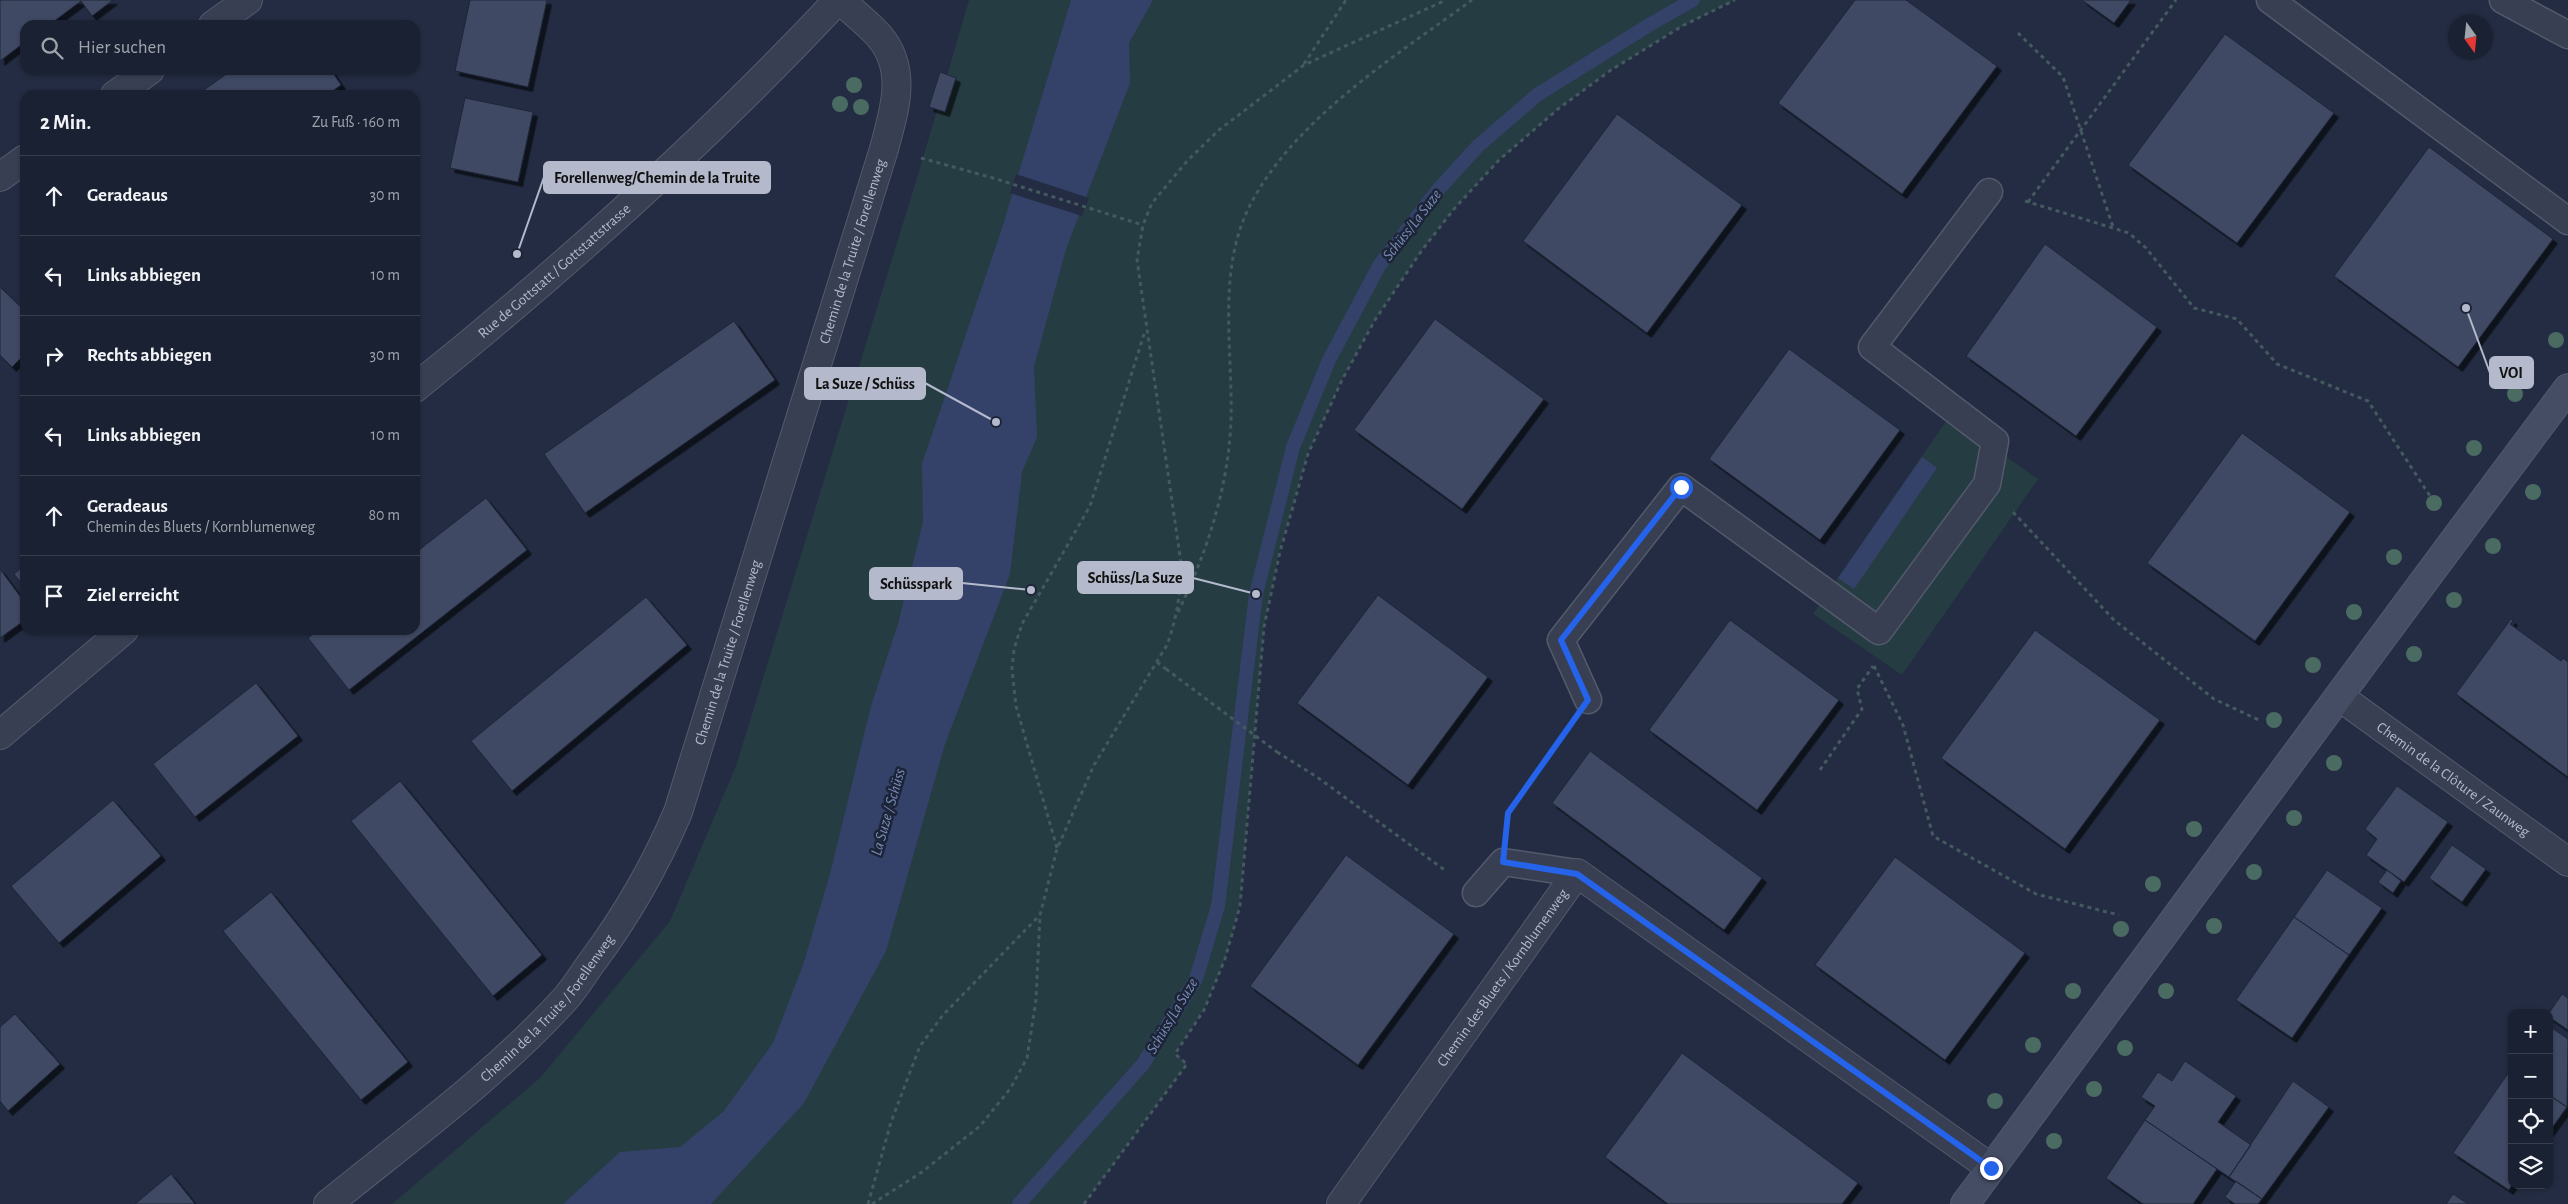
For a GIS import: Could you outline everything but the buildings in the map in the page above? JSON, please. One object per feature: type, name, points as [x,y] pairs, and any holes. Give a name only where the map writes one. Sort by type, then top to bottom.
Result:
[{"type":"street","points":[[220,20],[248,0]]},
{"type":"street","name":"Rue de Gottstatt / Gottstattstrasse","points":[[420,384],[537,288],[741,101],[839,0]]},
{"type":"street","name":"Chemin de la Truite / Forellenweg","points":[[328,1204],[478,1082],[517,1047],[566,998],[630,909],[649,875],[678,812],[882,158],[898,98],[896,64],[881,38],[839,0]]},
{"type":"street","points":[[122,90],[143,75]]},
{"type":"street","points":[[0,177],[20,163]]},
{"type":"street","points":[[1965,1204],[2340,697],[2403,608],[2568,388]]},
{"type":"street","points":[[0,735],[118,635]]},
{"type":"street","name":"Chemin de la Clôture / Zaunweg","points":[[2340,697],[2568,862]]},
{"type":"street","name":"Chemin des Bluets / Kornblumenweg","points":[[1341,1204],[1577,874],[1991,1168]]},
{"type":"lane","points":[[2270,0],[2568,221]]},
{"type":"lane","points":[[2503,0],[2568,35]]},
{"type":"lane","points":[[1588,700],[1561,640],[1681,487],[1880,631],[1987,484],[1995,441],[1872,347],[1989,192]]},
{"type":"lane","points":[[1476,893],[1503,862],[1577,874]]},
{"type":"path","points":[[1304,65],[1346,0]]},
{"type":"path","points":[[872,1204],[922,1172],[980,1126],[1010,1089],[1027,1058],[1036,1000],[1040,915],[1057,849],[1094,765],[1167,645],[1176,615],[1181,585],[1181,563],[1137,260],[1143,225],[1152,204],[1188,160],[1219,130],[1304,65],[1446,0]]},
{"type":"path","points":[[1176,615],[1200,566],[1215,520],[1228,451],[1232,266],[1245,216],[1283,154],[1304,132],[1379,67],[1472,0]]},
{"type":"path","points":[[1084,1204],[1187,1064],[1174,1054],[1204,1010],[1225,959],[1240,906],[1264,627],[1280,552],[1308,454],[1342,380],[1370,328],[1422,250],[1454,208],[1499,160],[1558,109],[1611,70],[1684,25],[1735,0]]},
{"type":"path","points":[[2028,202],[2176,0]]},
{"type":"path","points":[[2018,34],[2063,77],[2113,228]]},
{"type":"path","points":[[918,157],[993,178],[1143,225]]},
{"type":"path","points":[[1989,192],[2129,233],[2146,248],[2194,308],[2237,318],[2277,364],[2368,401],[2430,496]]},
{"type":"path","points":[[1057,849],[1016,706],[1012,670],[1014,649],[1022,624],[1090,506],[1146,331]]},
{"type":"path","points":[[1987,484],[2114,620],[2214,699],[2261,721]]},
{"type":"path","points":[[1820,770],[1862,710],[1857,689],[1873,665],[1880,631]]},
{"type":"path","points":[[1157,662],[1276,752],[1316,777],[1476,893]]},
{"type":"path","points":[[1873,665],[1903,725],[1933,836],[2036,894],[2119,915]]},
{"type":"path","points":[[1503,862],[1508,813],[1588,700]]},
{"type":"path","points":[[868,1204],[891,1122],[920,1046],[943,1015],[1040,915]]},
{"type":"shaded area","points":[[969,0],[1735,0],[1684,25],[1611,70],[1558,109],[1499,160],[1454,209],[1422,250],[1375,320],[1342,380],[1308,454],[1279,552],[1264,627],[1240,905],[1225,959],[1204,1010],[1175,1053],[1187,1064],[1084,1204],[392,1204],[540,1078],[670,921],[736,766],[920,168]]},
{"type":"shaded area","points":[[1949,417],[2038,479],[1902,675],[1813,614]]},
{"type":"water","points":[[1071,0],[1153,0],[1129,43],[1130,83],[1066,249],[1034,367],[1037,437],[1022,472],[1010,574],[945,744],[886,951],[804,1103],[711,1204],[563,1204],[620,1152],[680,1147],[723,1112],[773,1043],[803,965],[830,874],[871,706],[898,624],[923,522],[922,464],[1003,225]]},
{"type":"water","points":[[1922,457],[1937,468],[1854,589],[1838,578]]},
{"type":"pier","points":[[1016,174],[1089,198],[1082,216],[1010,193]]},
{"type":"waterway","name":"Schüss/La Suze","points":[[1019,1204],[1143,1064],[1196,979],[1218,906],[1256,594],[1293,447],[1329,360],[1379,266],[1437,191],[1478,146],[1537,95],[1649,25],[1693,0]]},
{"type":"place","name":"Forellenweg/Chemin de la Truite","points":[[517,254]]},
{"type":"place","name":"VOI","points":[[2466,308]]},
{"type":"place","name":"La Suze / Schüss","points":[[996,422]]},
{"type":"place","name":"Schüsspark","points":[[1031,590]]},
{"type":"place","name":"Schüss/La Suze","points":[[1256,594]]},
{"type":"route","points":[[1681,487],[1561,640],[1588,700],[1508,813],[1503,862],[1577,874],[1991,1168]]}]
